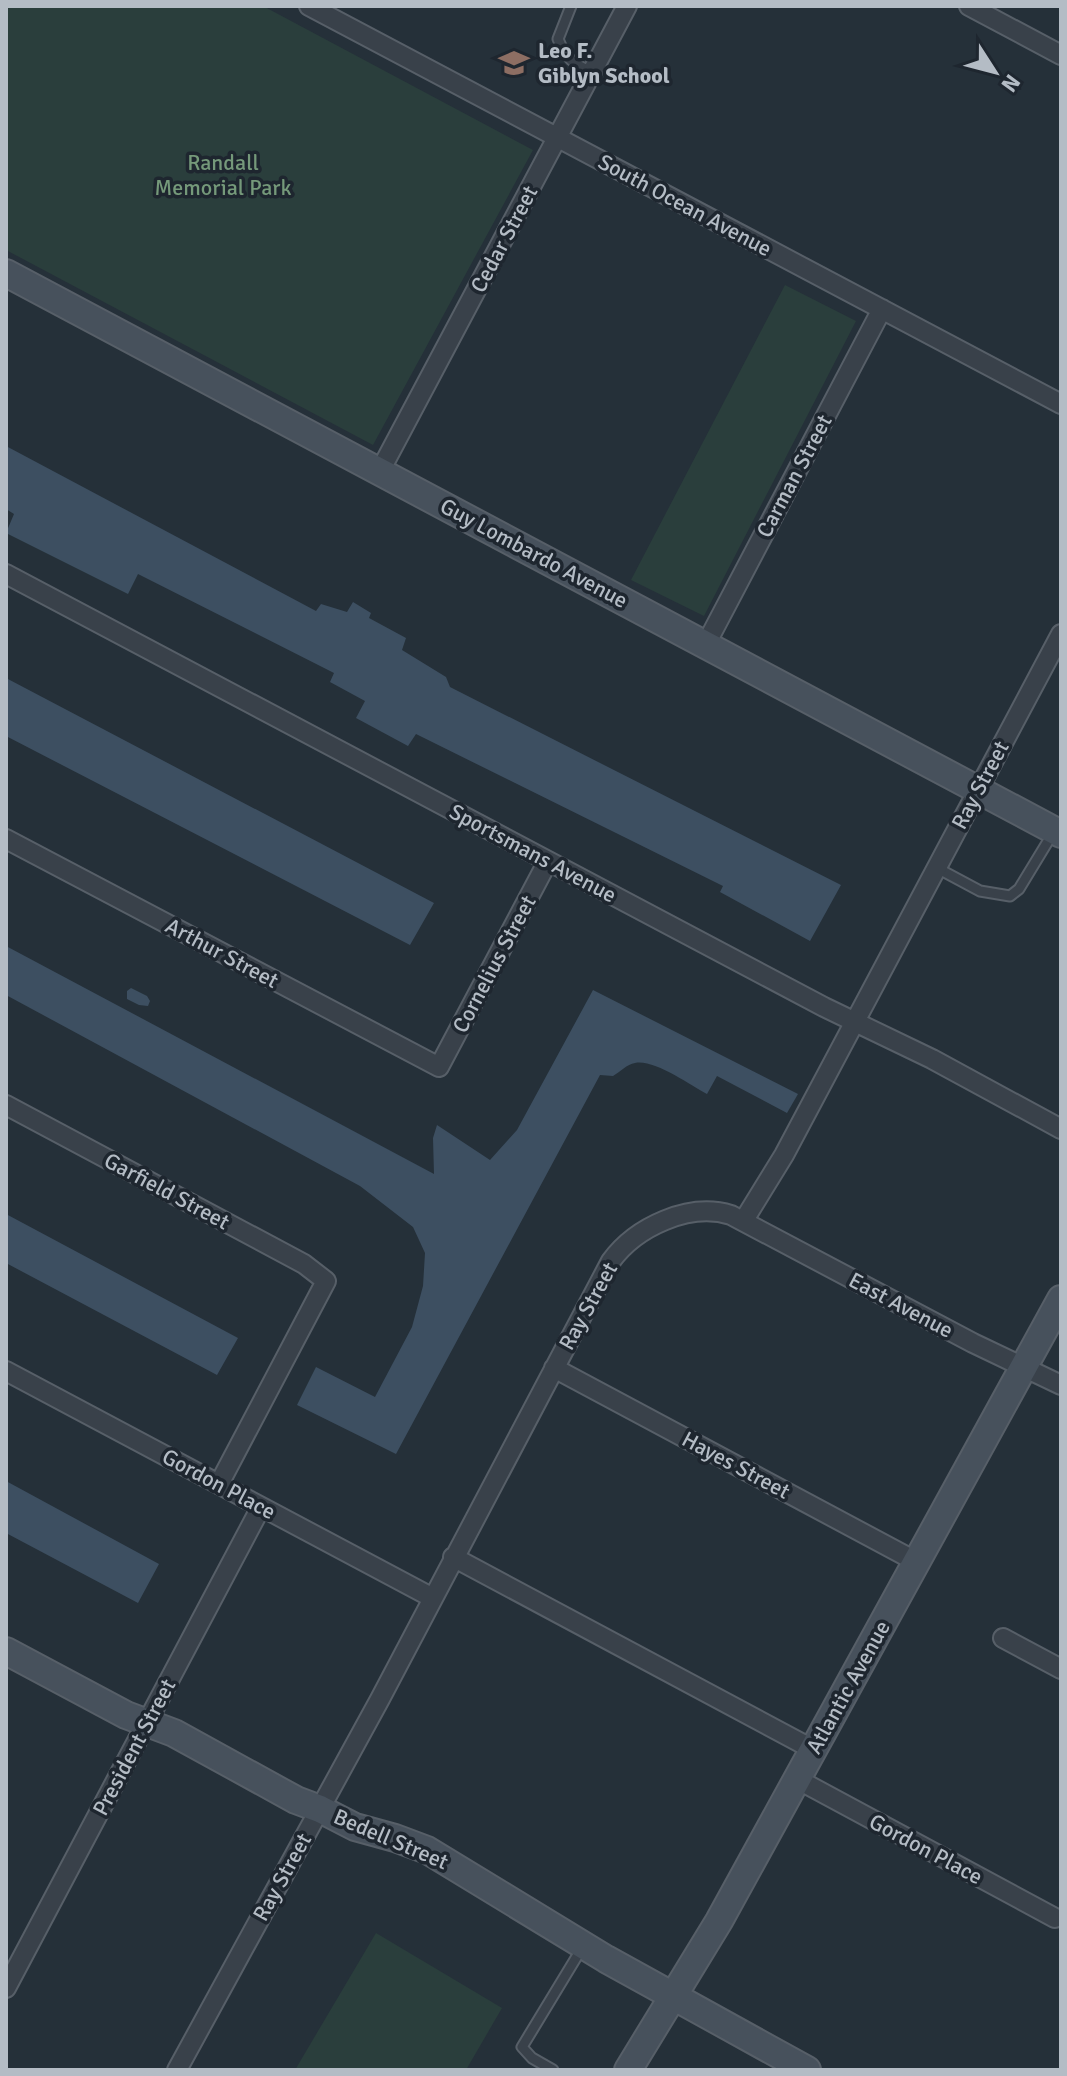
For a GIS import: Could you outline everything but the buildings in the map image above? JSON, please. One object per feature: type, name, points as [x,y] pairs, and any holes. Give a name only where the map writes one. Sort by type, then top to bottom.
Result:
[{"type":"street","name":"South Ocean Avenue","points":[[309,6],[1061,404]]},
{"type":"street","name":"Cedar Street","points":[[380,471],[627,6]]},
{"type":"street","points":[[969,6],[1061,55]]},
{"type":"street","name":"Guy Lombardo Avenue","points":[[6,273],[1058,832]]},
{"type":"street","name":"Carman Street","points":[[706,644],[882,309]]},
{"type":"street","name":"Sportsmans Avenue","points":[[6,574],[1061,1129]]},
{"type":"street","name":"Ray Street","points":[[177,2070],[320,1809],[431,1597],[462,1545],[467,1530],[611,1261],[636,1236],[659,1223],[705,1210],[744,1220],[784,1155],[1061,634]]},
{"type":"street","name":"Arthur Street","points":[[6,839],[439,1067]]},
{"type":"street","name":"Cornelius Street","points":[[439,1067],[548,861]]},
{"type":"street","name":"Garfield Street","points":[[6,1105],[304,1264],[326,1281],[219,1484]]},
{"type":"street","name":"East Avenue","points":[[744,1220],[1023,1368],[1061,1385]]},
{"type":"street","name":"Atlantic Avenue","points":[[628,2070],[719,1921],[1061,1299]]},
{"type":"street","name":"Hayes Street","points":[[554,1368],[917,1562]]},
{"type":"street","name":"Gordon Place","points":[[6,1371],[431,1597]]},
{"type":"street","name":"President Street","points":[[6,1988],[261,1507]]},
{"type":"street","points":[[453,1557],[814,1750]]},
{"type":"street","points":[[1003,1638],[1061,1669]]},
{"type":"street","name":"Bedell Street","points":[[6,1651],[126,1715],[174,1733],[296,1800],[355,1827],[427,1850],[673,1997],[807,2070]]},
{"type":"street","name":"Gordon Place","points":[[797,1779],[1055,1918]]},
{"type":"lane","points":[[571,6],[558,39],[564,55],[592,72]]},
{"type":"lane","points":[[937,868],[980,891],[1010,896],[1019,889],[1058,832]]},
{"type":"lane","points":[[553,2070],[532,2058],[522,2047],[584,1945]]},
{"type":"green space","name":"Randall Memorial Park","points":[[6,6],[263,6],[533,150],[373,445],[6,250]]},
{"type":"green space","points":[[785,285],[856,321],[704,616],[631,580]]},
{"type":"green space","points":[[376,1933],[502,2008],[466,2070],[295,2070]]},
{"type":"water","points":[[6,446],[316,611],[321,604],[347,612],[353,602],[371,613],[369,618],[406,638],[402,650],[446,677],[450,687],[841,885],[810,941],[720,892],[723,886],[416,734],[408,746],[356,718],[365,701],[330,682],[334,673],[138,574],[128,594],[6,533],[14,514],[6,509]]},
{"type":"water","points":[[6,678],[434,903],[410,945],[6,736]]},
{"type":"water","points":[[6,946],[434,1174],[433,1138],[437,1125],[490,1160],[517,1130],[593,990],[798,1094],[787,1113],[717,1076],[707,1094],[662,1069],[643,1063],[629,1065],[613,1076],[600,1075],[396,1454],[297,1405],[316,1367],[375,1397],[412,1327],[423,1286],[425,1253],[413,1227],[360,1186],[6,995]]},
{"type":"water","points":[[131,988],[147,996],[150,1001],[148,1006],[127,999],[127,991]]},
{"type":"water","points":[[6,1214],[238,1338],[217,1375],[6,1263]]},
{"type":"water","points":[[6,1481],[159,1564],[138,1603],[6,1533]]},
{"type":"place","name":"Leo F. Giblyn School","points":[[514,63]]}]
